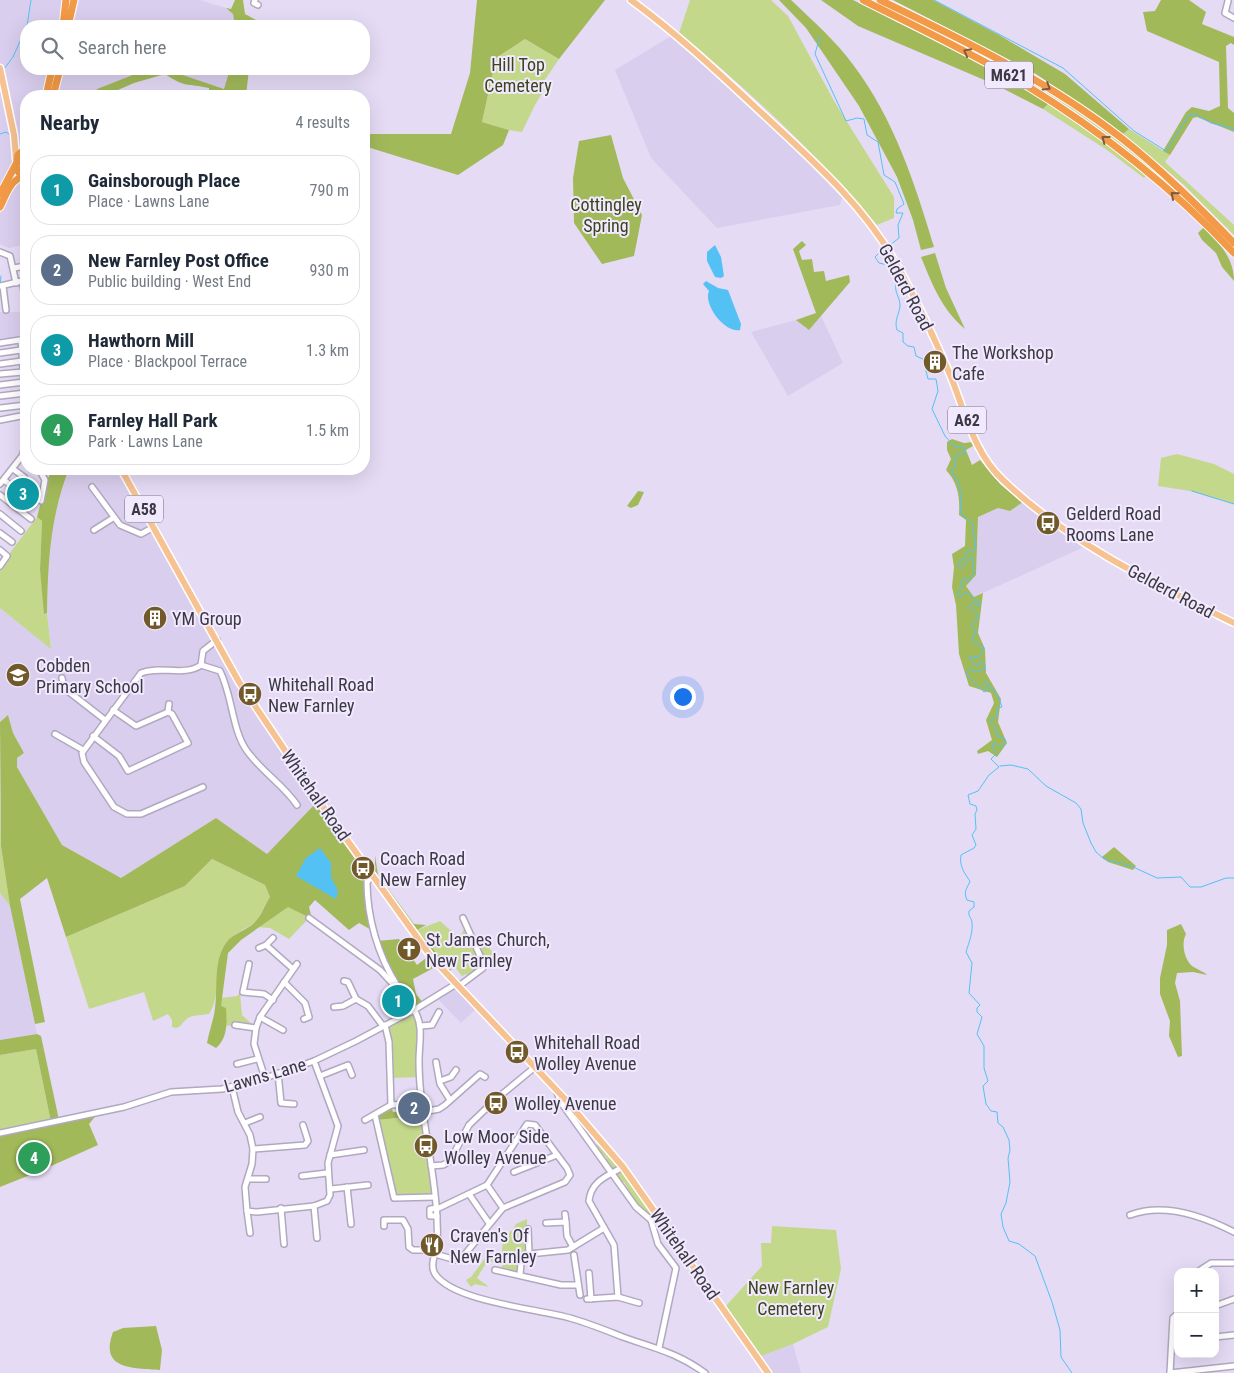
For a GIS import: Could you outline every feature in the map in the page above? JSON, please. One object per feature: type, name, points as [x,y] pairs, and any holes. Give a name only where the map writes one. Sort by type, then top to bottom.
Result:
[{"type":"highway","points":[[64,20],[66,0]]},
{"type":"highway","points":[[69,20],[74,0]]},
{"type":"highway","name":"M621","points":[[863,0],[944,40],[1024,84],[1089,127],[1156,179],[1194,212],[1234,253]]},
{"type":"highway","name":"M621","points":[[880,0],[979,49],[1028,76],[1093,117],[1161,172],[1234,243]]},
{"type":"highway","points":[[47,90],[51,75]]},
{"type":"highway","points":[[55,90],[58,75]]},
{"type":"highway","points":[[0,194],[20,156]]},
{"type":"highway","points":[[16,161],[17,171],[20,173]]},
{"type":"highway","points":[[0,207],[10,187],[15,180],[20,178]]},
{"type":"main road","name":"Gelderd Road","points":[[631,0],[707,62],[784,134],[874,227],[903,275],[928,325],[982,454],[1002,480],[1048,518],[1087,546],[1175,594],[1234,623]]},
{"type":"main road","points":[[0,68],[14,135],[16,161]]},
{"type":"main road","points":[[14,135],[20,144]]},
{"type":"main road","name":"Whitehall Road","points":[[124,475],[239,682],[373,876],[432,958],[535,1067],[623,1167],[768,1373]]},
{"type":"street","points":[[1228,1],[1225,13],[1234,18]]},
{"type":"street","points":[[0,252],[10,256],[20,278]]},
{"type":"street","points":[[14,268],[20,267]]},
{"type":"street","points":[[6,310],[2,286],[20,282]]},
{"type":"street","points":[[0,343],[20,339]]},
{"type":"street","points":[[0,353],[20,350]]},
{"type":"street","points":[[0,364],[20,361]]},
{"type":"street","points":[[0,374],[20,372]]},
{"type":"street","points":[[0,385],[20,382]]},
{"type":"street","points":[[0,396],[20,394]]},
{"type":"street","points":[[0,408],[20,406]]},
{"type":"street","points":[[0,420],[20,416]]},
{"type":"street","points":[[3,480],[20,461]]},
{"type":"street","points":[[13,469],[20,474]]},
{"type":"street","points":[[0,474],[3,480],[14,488]]},
{"type":"street","points":[[41,500],[45,480],[43,475]]},
{"type":"street","points":[[92,487],[120,525],[141,534],[154,527]]},
{"type":"street","points":[[0,495],[31,520]]},
{"type":"street","points":[[0,514],[21,531]]},
{"type":"street","points":[[94,530],[113,518]]},
{"type":"street","points":[[0,533],[12,542]]},
{"type":"street","points":[[0,550],[6,556],[0,566]]},
{"type":"street","points":[[203,788],[141,814],[127,814],[114,807],[84,762],[83,750],[141,673],[149,669],[194,670],[201,665],[203,651],[216,640]]},
{"type":"street","points":[[201,665],[220,671],[226,683],[246,749],[288,791],[297,805]]},
{"type":"street","points":[[62,678],[64,688],[105,720]]},
{"type":"street","points":[[168,712],[169,704]]},
{"type":"street","points":[[113,710],[136,726],[168,712]]},
{"type":"street","points":[[93,736],[119,756],[128,771],[133,770],[188,743],[172,714],[168,712]]},
{"type":"street","points":[[55,734],[83,750]]},
{"type":"street","points":[[309,918],[380,970],[392,983],[396,984],[382,957],[367,898],[367,882],[373,876]]},
{"type":"street","name":"Lawns Lane","points":[[0,1134],[131,1106],[171,1092],[232,1087],[314,1061],[414,1010],[458,985],[483,968],[481,958],[463,918]]},
{"type":"street","points":[[259,948],[266,945],[273,938]]},
{"type":"street","points":[[266,945],[293,969]]},
{"type":"street","points":[[249,964],[243,992],[264,994],[273,1000]]},
{"type":"street","points":[[265,1078],[254,1044],[256,1028],[260,1017],[297,964]]},
{"type":"street","points":[[344,981],[348,982],[356,999],[372,1010],[384,1026],[389,1042],[391,1105]]},
{"type":"street","points":[[284,982],[305,1003],[309,1018]]},
{"type":"street","points":[[334,1007],[343,1006],[356,999]]},
{"type":"street","points":[[414,1010],[421,1026],[419,1077],[437,1216],[434,1273],[443,1282],[482,1300],[566,1317],[659,1348],[692,1363],[705,1373]]},
{"type":"street","points":[[421,1026],[432,1025],[438,1012]]},
{"type":"street","points":[[260,1017],[283,1030]]},
{"type":"street","points":[[235,1026],[256,1028]]},
{"type":"street","points":[[238,1062],[257,1058]]},
{"type":"street","points":[[247,1211],[257,1212],[314,1206],[327,1201],[331,1189],[327,1173],[338,1126],[314,1061]]},
{"type":"street","points":[[436,1062],[440,1081],[450,1100]]},
{"type":"street","points":[[320,1076],[348,1065],[352,1075]]},
{"type":"street","points":[[431,1166],[443,1165],[450,1161],[469,1125],[495,1100],[535,1067]]},
{"type":"street","points":[[440,1081],[451,1078],[456,1070]]},
{"type":"street","points":[[278,1073],[280,1106],[294,1104]]},
{"type":"street","points":[[424,1112],[439,1109],[480,1074],[485,1077]]},
{"type":"street","points":[[232,1087],[238,1112],[253,1149],[245,1187],[250,1233]]},
{"type":"street","name":"Whitehall Road","points":[[556,1090],[560,1101],[636,1206],[651,1220]]},
{"type":"street","points":[[365,1120],[391,1105],[422,1103]]},
{"type":"street","points":[[376,1115],[394,1198],[435,1197]]},
{"type":"street","points":[[244,1123],[260,1116]]},
{"type":"street","points":[[384,1226],[384,1220],[403,1220],[408,1229],[409,1247],[413,1250],[435,1252],[456,1260],[461,1259],[503,1208],[564,1182],[570,1176],[567,1168],[532,1124],[525,1125],[487,1185],[436,1208]]},
{"type":"street","points":[[253,1149],[305,1145],[308,1141],[306,1129],[303,1125]]},
{"type":"street","points":[[592,1144],[599,1138]]},
{"type":"street","points":[[330,1155],[364,1150]]},
{"type":"street","points":[[514,1172],[557,1155]]},
{"type":"street","points":[[618,1297],[616,1252],[614,1245],[591,1207],[590,1194],[595,1183],[623,1167]]},
{"type":"street","points":[[302,1176],[327,1173]]},
{"type":"street","points":[[248,1179],[266,1179]]},
{"type":"street","points":[[331,1189],[368,1185]]},
{"type":"street","points":[[487,1185],[503,1208]]},
{"type":"street","points":[[347,1187],[351,1224]]},
{"type":"street","points":[[469,1194],[489,1223]]},
{"type":"street","points":[[314,1206],[317,1238]]},
{"type":"street","points":[[281,1208],[284,1244]]},
{"type":"street","points":[[1130,1214],[1150,1208],[1167,1210],[1198,1216],[1234,1232]]},
{"type":"street","points":[[565,1214],[567,1236],[573,1247]]},
{"type":"street","points":[[657,1215],[651,1220],[658,1244],[676,1268],[659,1348]]},
{"type":"street","points":[[549,1224],[566,1222]]},
{"type":"street","points":[[520,1275],[521,1263],[529,1254],[568,1250],[604,1228]]},
{"type":"street","points":[[528,1229],[529,1254]]},
{"type":"street","points":[[574,1255],[580,1295]]},
{"type":"street","points":[[1204,1268],[1211,1264],[1234,1263]]},
{"type":"street","points":[[495,1270],[561,1285],[578,1284]]},
{"type":"street","points":[[589,1273],[589,1299],[618,1297],[639,1303]]},
{"type":"street","points":[[1219,1305],[1234,1299]]},
{"type":"street","points":[[1174,1317],[1170,1373],[1201,1372],[1234,1366]]},
{"type":"street","points":[[1219,1336],[1234,1334]]},
{"type":"shaded area","points":[[0,0],[66,0],[64,20],[20,20],[20,75],[51,75],[47,90],[20,90],[20,145],[17,143],[16,159],[0,195]]},
{"type":"shaded area","points":[[79,0],[200,0],[226,8],[233,14],[234,20],[75,20]]},
{"type":"shaded area","points":[[671,36],[752,108],[809,164],[842,198],[840,205],[717,228],[651,158],[615,70]]},
{"type":"shaded area","points":[[63,75],[133,75],[96,90],[59,90]]},
{"type":"shaded area","points":[[183,75],[228,75],[224,89]]},
{"type":"shaded area","points":[[17,183],[20,183],[20,245],[9,248],[0,244],[0,214]]},
{"type":"shaded area","points":[[0,312],[20,312],[20,338],[0,339]]},
{"type":"shaded area","points":[[821,316],[843,363],[788,396],[751,332],[796,320],[809,330]]},
{"type":"shaded area","points":[[67,475],[121,475],[248,699],[316,803],[267,854],[216,818],[121,878],[62,845],[17,767],[17,758],[24,753],[13,733],[8,716],[0,722],[0,608],[51,648],[47,613],[48,570],[53,517]]},
{"type":"shaded area","points":[[1023,502],[1084,547],[974,597],[966,586],[976,575],[978,517],[998,508],[1010,511]]},
{"type":"shaded area","points":[[0,893],[10,906],[37,1034],[0,1040]]},
{"type":"shaded area","points":[[456,984],[478,1007],[461,1023],[436,997]]},
{"type":"shaded area","points":[[422,1103],[424,1116],[408,1117],[406,1104]]},
{"type":"shaded area","points":[[793,1344],[801,1373],[773,1373],[761,1356]]},
{"type":"green space","points":[[235,0],[243,0],[245,14],[256,20],[234,20],[233,14],[226,8],[231,9]]},
{"type":"green space","points":[[477,0],[605,0],[559,59],[525,39],[496,58],[482,122],[509,130],[503,145],[458,175],[370,148],[371,134],[451,134],[470,73]]},
{"type":"green space","points":[[690,0],[771,0],[788,16],[834,101],[894,197],[894,218],[877,225],[782,124],[679,33]]},
{"type":"green space","points":[[779,0],[791,0],[816,24],[847,57],[868,86],[881,108],[902,153],[934,247],[921,250],[913,220],[897,177],[859,106],[806,28]]},
{"type":"green space","points":[[821,0],[853,0],[992,69],[1049,103],[1043,109],[996,85],[858,26]]},
{"type":"green space","points":[[871,0],[1001,65],[1075,110],[1117,140],[1175,188],[1209,223],[1148,167],[1101,129],[1076,112],[1007,70]]},
{"type":"green space","points":[[893,0],[933,0],[999,35],[1065,74],[1129,129],[1123,134],[1036,74]]},
{"type":"green space","points":[[1161,0],[1189,0],[1206,12],[1202,24],[1234,37],[1234,45],[1231,43],[1226,46],[1228,108],[1234,113],[1234,132],[1197,117],[1193,118],[1170,155],[1163,151],[1186,112],[1192,107],[1209,111],[1220,106],[1219,62],[1147,31],[1143,12],[1155,11]]},
{"type":"green space","name":"Hill Top Cemetery","points":[[525,39],[559,59],[540,87],[544,90],[522,132],[482,122],[496,58]]},
{"type":"green space","points":[[133,75],[162,75],[118,90],[97,89]]},
{"type":"green space","points":[[167,75],[183,75],[224,89],[228,75],[248,75],[247,90],[209,90],[209,88],[182,83]]},
{"type":"green space","points":[[1049,103],[1079,123],[1147,175],[1144,178],[1107,150],[1043,109]]},
{"type":"green space","points":[[1129,129],[1170,155],[1165,162],[1234,225],[1234,235],[1183,184],[1123,134]]},
{"type":"green space","name":"Cottingley Spring","points":[[611,135],[623,178],[642,215],[634,256],[602,264],[574,223],[573,178],[579,141]]},
{"type":"green space","points":[[1204,227],[1225,251],[1231,265],[1234,281],[1222,267],[1216,253],[1202,240],[1198,233]]},
{"type":"green space","points":[[802,241],[806,245],[799,251],[802,260],[812,259],[814,272],[824,271],[826,281],[849,275],[850,282],[809,330],[796,320],[816,313],[793,249]]},
{"type":"green space","points":[[935,253],[946,288],[965,329],[944,305],[921,257]]},
{"type":"green space","points":[[952,439],[964,443],[973,442],[973,446],[966,450],[972,465],[980,460],[1001,485],[1023,502],[1010,511],[998,508],[978,517],[976,575],[966,586],[974,597],[983,593],[978,633],[985,649],[986,673],[1001,699],[998,722],[1007,743],[997,757],[988,751],[978,754],[977,751],[992,740],[986,720],[994,703],[991,693],[969,686],[959,654],[956,605],[952,587],[954,567],[952,554],[965,546],[966,520],[959,515],[957,491],[953,480],[946,470],[951,459],[947,450],[947,442]]},
{"type":"green space","points":[[1177,454],[1214,464],[1234,474],[1234,504],[1190,491],[1158,486],[1161,458]]},
{"type":"green space","points":[[50,475],[67,475],[58,505],[51,540],[47,613],[44,614],[40,570],[42,521],[37,517]]},
{"type":"green space","points":[[638,491],[644,492],[638,505],[631,508],[627,506]]},
{"type":"green space","points":[[37,517],[42,521],[40,570],[51,649],[0,608],[0,566]]},
{"type":"green space","points":[[8,715],[13,733],[24,753],[17,758],[17,767],[62,845],[121,878],[216,818],[267,854],[316,803],[370,879],[367,882],[375,932],[359,923],[349,930],[315,900],[309,907],[312,919],[288,907],[241,940],[228,953],[221,1006],[226,1008],[226,1030],[223,1040],[216,1048],[207,1043],[216,1000],[219,958],[226,943],[236,934],[251,926],[259,917],[270,897],[265,885],[212,859],[185,886],[66,937],[47,878],[20,899],[45,1022],[35,1024],[10,906],[1,846],[0,722]]},
{"type":"green space","points":[[0,802],[1,846],[10,906],[0,893]]},
{"type":"green space","points":[[1114,847],[1136,866],[1133,870],[1108,862],[1102,857]]},
{"type":"green space","points":[[375,855],[378,875],[414,924],[426,925],[417,930],[451,970],[449,972],[433,955],[375,876]]},
{"type":"green space","points":[[212,859],[265,885],[270,897],[260,916],[226,943],[220,964],[215,1000],[209,1014],[190,1017],[175,1028],[172,1027],[172,1020],[168,1014],[153,1021],[144,992],[89,1009],[66,937],[185,886]]},
{"type":"green space","points":[[288,906],[309,918],[289,939],[270,928],[257,927]]},
{"type":"green space","points":[[440,921],[459,938],[466,926],[480,951],[486,942],[495,957],[469,978],[466,974],[462,976],[455,967],[451,970],[417,930]]},
{"type":"green space","points":[[1181,924],[1186,934],[1184,946],[1185,955],[1189,963],[1207,975],[1193,972],[1177,973],[1175,983],[1180,1001],[1182,1056],[1178,1057],[1169,1036],[1170,1021],[1160,994],[1160,978],[1167,945],[1167,930]]},
{"type":"green space","points":[[399,939],[417,965],[430,955],[439,965],[413,979],[416,994],[424,1004],[414,1010],[397,985],[377,941]]},
{"type":"green space","points":[[240,993],[242,1015],[256,1028],[221,1025],[221,998],[237,996]]},
{"type":"green space","points":[[414,1010],[419,1018],[419,1077],[391,1078],[385,1025]]},
{"type":"green space","points":[[37,1034],[41,1036],[59,1120],[99,1112],[89,1124],[98,1145],[0,1187],[0,1133],[51,1122],[36,1049],[0,1055],[0,1040]]},
{"type":"green space","points":[[36,1049],[51,1122],[0,1133],[0,1055]]},
{"type":"green space","points":[[503,1098],[508,1104],[496,1114],[491,1108]]},
{"type":"green space","points":[[401,1104],[406,1104],[408,1117],[377,1120],[375,1115],[391,1105],[393,1112],[401,1112]]},
{"type":"green space","points":[[424,1116],[435,1197],[394,1198],[377,1120]]},
{"type":"green space","points":[[598,1141],[618,1168],[611,1169],[605,1160],[607,1158],[597,1148]]},
{"type":"green space","points":[[620,1170],[653,1216],[651,1217],[638,1206],[624,1182],[621,1183],[616,1176]]},
{"type":"green space","points":[[527,1219],[527,1234],[523,1235],[523,1239],[527,1239],[527,1252],[521,1255],[517,1271],[502,1268],[503,1261],[499,1261],[497,1264],[488,1260],[477,1278],[489,1287],[475,1284],[471,1287],[466,1280],[471,1277],[486,1257],[501,1256],[503,1241],[506,1236],[513,1230],[516,1224]]},
{"type":"green space","name":"New Farnley Cemetery","points":[[772,1226],[836,1230],[841,1269],[828,1327],[793,1344],[761,1356],[726,1306],[762,1266],[761,1243],[771,1243]]},
{"type":"green space","points":[[156,1326],[162,1350],[160,1370],[139,1369],[121,1365],[115,1360],[111,1354],[110,1344],[113,1332],[123,1328]]},
{"type":"water","points":[[715,245],[721,257],[724,276],[721,278],[715,277],[707,261],[707,252]]},
{"type":"water","points":[[706,281],[718,288],[728,290],[741,324],[740,330],[728,327],[716,316],[709,303],[709,291],[703,284]]},
{"type":"water","points":[[320,848],[331,863],[331,877],[338,891],[336,899],[296,876],[306,858]]},
{"type":"waterway","points":[[28,20],[31,0]]},
{"type":"waterway","points":[[934,0],[1063,68],[1134,131],[1166,151],[1189,115],[1195,114],[1211,123],[1234,129]]},
{"type":"waterway","points":[[820,36],[815,54],[846,121],[857,118],[864,119],[867,135],[878,142],[884,175],[895,182],[904,204],[897,209],[896,213],[903,213],[898,225],[899,238],[890,245]]},
{"type":"waterway","points":[[4,69],[13,57],[20,41]]},
{"type":"waterway","points":[[0,134],[6,132],[10,135]]},
{"type":"waterway","points":[[883,249],[875,257],[879,263],[888,265],[896,282],[900,306],[896,320],[897,330],[903,333],[903,342],[908,346],[914,347],[916,356],[923,359],[928,379],[936,379],[938,391],[932,409],[945,436],[955,447],[965,448],[965,453],[956,455],[955,467],[951,470],[960,487],[961,514],[973,524],[975,550],[966,552],[966,557],[960,561],[959,567],[964,566],[972,556],[974,573],[967,582],[965,578],[961,581],[962,587],[957,594],[960,597],[966,592],[979,602],[980,606],[972,603],[969,607],[978,615],[978,619],[971,625],[977,633],[973,635],[973,641],[984,647],[979,657],[969,657],[976,666],[979,665],[980,661],[985,665],[985,669],[975,672],[970,669],[967,672],[968,676],[984,692],[989,690],[983,684],[986,681],[998,696],[1002,707],[997,708],[997,717],[991,719],[991,722],[996,727],[996,735],[1005,739],[1006,743],[1003,747],[994,743],[992,747],[997,753],[991,759],[999,767],[989,775],[978,791],[968,795],[970,804],[976,806],[977,810],[975,814],[976,829],[972,835],[976,845],[961,855],[963,869],[970,881],[965,894],[967,900],[974,902],[974,907],[969,911],[972,930],[966,952],[972,963],[969,993],[980,1005],[977,1008],[977,1012],[982,1017],[977,1034],[984,1046],[984,1068],[988,1081],[983,1086],[986,1104],[991,1111],[997,1112],[998,1123],[1003,1127],[1009,1140],[1010,1182],[1006,1203],[1001,1214],[1003,1227],[1009,1241],[1019,1244],[1035,1256],[1060,1330],[1061,1357],[1072,1373]]},
{"type":"waterway","points":[[0,285],[1,276]]},
{"type":"waterway","points":[[1192,491],[1234,504]]},
{"type":"waterway","points":[[1000,766],[1011,765],[1028,769],[1046,786],[1076,803],[1081,809],[1083,823],[1091,843],[1096,852],[1104,859],[1131,866],[1157,878],[1181,877],[1190,887],[1201,887],[1226,878],[1234,878]]},
{"type":"place","name":"The Workshop Cafe","points":[[935,362]]},
{"type":"place","name":"Hawthorn Mill","points":[[23,494]]},
{"type":"place","name":"Gelderd Road Rooms Lane","points":[[1048,523]]},
{"type":"place","name":"YM Group","points":[[155,618]]},
{"type":"place","name":"Cobden Primary School","points":[[18,675]]},
{"type":"place","name":"Whitehall Road New Farnley","points":[[250,694]]},
{"type":"place","name":"Coach Road New Farnley","points":[[363,868]]},
{"type":"place","name":"St James Church, New Farnley","points":[[409,949]]},
{"type":"place","name":"Gainsborough Place","points":[[398,1001]]},
{"type":"place","name":"Whitehall Road Wolley Avenue","points":[[517,1052]]},
{"type":"place","name":"Wolley Avenue","points":[[496,1103]]},
{"type":"place","name":"New Farnley Post Office","points":[[414,1108]]},
{"type":"place","name":"Low Moor Side Wolley Avenue","points":[[426,1146]]},
{"type":"place","name":"Farnley Hall Park","points":[[34,1158]]},
{"type":"place","name":"Craven's Of New Farnley","points":[[432,1245]]}]
